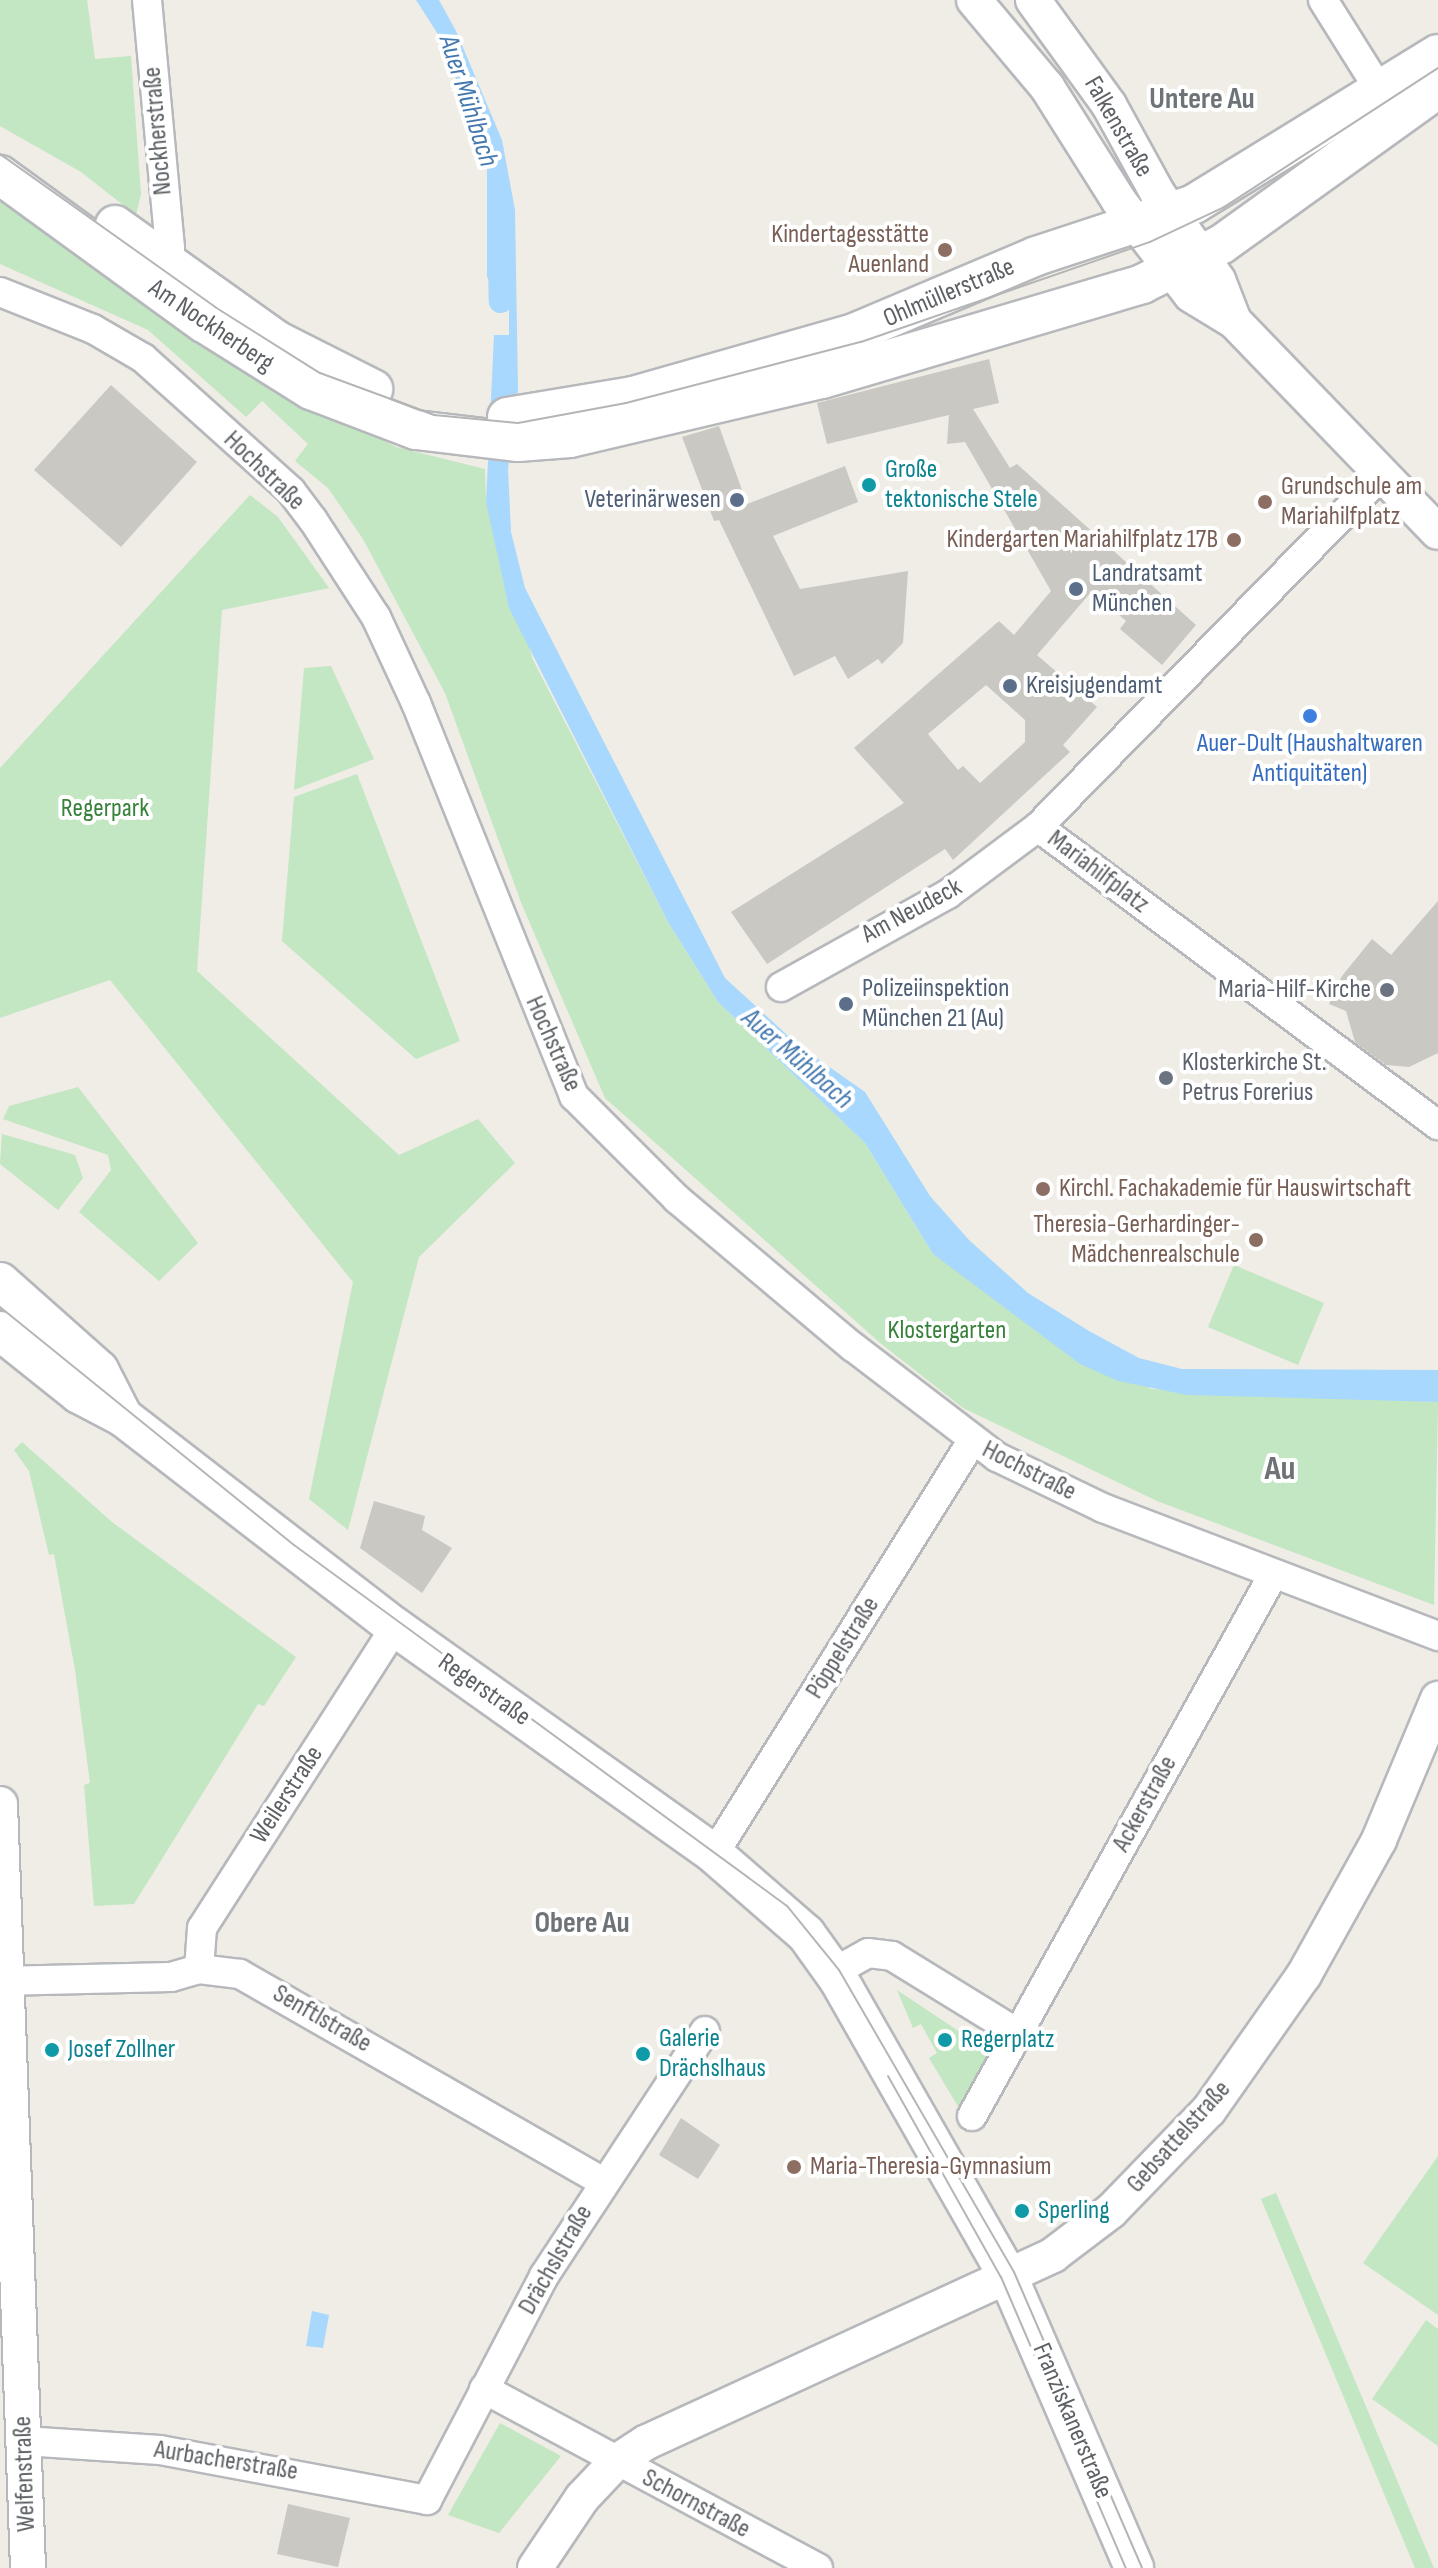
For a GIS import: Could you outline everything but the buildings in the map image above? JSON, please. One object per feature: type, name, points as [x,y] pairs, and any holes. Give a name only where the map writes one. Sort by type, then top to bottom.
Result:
[{"type":"main road","name":"Ohlmüllerstraße","points":[[423,405],[510,417],[633,396],[854,333],[1036,256],[1153,217],[1223,189],[1438,54]]},
{"type":"main road","name":"Ohlmüllerstraße","points":[[444,436],[500,442],[570,438],[713,406],[1186,264],[1438,89]]},
{"type":"main road","name":"Am Nockherberg","points":[[0,150],[293,350],[351,380],[423,405]]},
{"type":"main road","name":"Am Nockherberg","points":[[0,175],[279,372],[372,416],[444,436]]},
{"type":"main road","name":"Regerstraße","points":[[0,1282],[99,1370],[123,1417]]},
{"type":"main road","name":"Regerstraße","points":[[0,1331],[79,1394],[123,1417],[395,1627],[714,1854],[783,1909],[834,1972]]},
{"type":"main road","points":[[834,1972],[1007,2274]]},
{"type":"main road","name":"Franziskanerstraße","points":[[1007,2274],[1134,2568]]},
{"type":"street","name":"Nockherstraße","points":[[147,0],[170,248],[162,259]]},
{"type":"street","name":"Falkenstraße","points":[[974,0],[1153,217]]},
{"type":"street","name":"Falkenstraße","points":[[1033,0],[1109,105],[1153,217]]},
{"type":"street","points":[[1323,0],[1380,91]]},
{"type":"street","points":[[1153,217],[1186,264],[1191,295],[1234,321],[1438,532]]},
{"type":"street","name":"Hochstraße","points":[[0,292],[93,329],[143,358],[291,491],[376,617],[574,1096],[677,1199],[971,1442],[1103,1508],[1273,1575],[1374,1608],[1438,1636]]},
{"type":"street","name":"Mariahilfplatz","points":[[1382,474],[1038,827],[1438,1125]]},
{"type":"street","name":"Am Neudeck","points":[[781,987],[948,894],[1038,827]]},
{"type":"street","name":"Pöppelstraße","points":[[714,1854],[971,1442]]},
{"type":"street","name":"Ackerstraße","points":[[1017,2033],[1273,1575]]},
{"type":"street","name":"Weilerstraße","points":[[199,1969],[202,1928],[395,1627]]},
{"type":"street","name":"Gebsattelstraße","points":[[616,2462],[1007,2274],[1053,2255],[1102,2219],[1209,2110],[1336,1923],[1438,1699]]},
{"type":"street","name":"Welfenstraße","points":[[0,1804],[4,1986],[28,2568]]},
{"type":"street","points":[[834,1972],[868,1953],[892,1956],[1017,2033],[972,2116]]},
{"type":"street","name":"Senftlstraße","points":[[4,1986],[171,1977],[199,1969],[264,1985],[603,2182]]},
{"type":"street","name":"Drächslstraße","points":[[426,2498],[484,2389],[603,2182],[705,2031]]},
{"type":"street","name":"Schornstraße","points":[[484,2389],[818,2568]]},
{"type":"street","name":"Aurbacherstraße","points":[[24,2441],[160,2450],[426,2498]]},
{"type":"street","points":[[535,2568],[575,2507],[616,2462]]},
{"type":"green space","points":[[0,0],[87,0],[95,59],[131,56],[141,194],[136,215],[81,172],[0,126]]},
{"type":"green space","name":"Klostergarten","points":[[0,197],[315,406],[396,447],[485,469],[486,502],[533,660],[668,922],[718,1002],[865,1143],[933,1254],[1151,1389],[1438,1402],[1434,1605],[1157,1501],[963,1408],[879,1342],[605,1098],[522,905],[445,693],[363,539],[328,488],[295,461],[308,444],[262,401],[246,417],[148,330],[0,264]]},
{"type":"green space","name":"Regerpark","points":[[250,495],[278,517],[329,588],[222,610],[197,971],[399,1155],[478,1119],[515,1163],[419,1257],[348,1530],[309,1499],[353,1282],[110,980],[0,1018],[0,768]]},
{"type":"green space","points":[[331,666],[374,759],[294,790],[304,668]]},
{"type":"green space","points":[[357,774],[460,1041],[416,1059],[282,941],[294,797]]},
{"type":"green space","points":[[78,1087],[198,1243],[159,1281],[79,1212],[111,1170],[108,1155],[3,1119],[9,1106]]},
{"type":"green space","points":[[2,1134],[75,1155],[83,1178],[58,1210],[0,1164]]},
{"type":"green space","points":[[1234,1265],[1324,1303],[1298,1365],[1208,1327]]},
{"type":"green space","points":[[22,1442],[112,1522],[296,1657],[264,1706],[258,1704],[134,1904],[94,1906],[84,1785],[90,1783],[75,1670],[54,1554],[49,1555],[29,1471],[14,1450]]},
{"type":"green space","points":[[897,1990],[990,2052],[959,2108],[929,2058],[937,2053],[921,2024],[913,2028]]},
{"type":"green space","points":[[1438,2156],[1438,2315],[1363,2263]]},
{"type":"green space","points":[[1276,2193],[1434,2568],[1415,2568],[1261,2199]]},
{"type":"green space","points":[[1426,2320],[1438,2329],[1438,2446],[1372,2399]]},
{"type":"green space","points":[[500,2423],[561,2456],[499,2533],[448,2515]]},
{"type":"water","points":[[416,0],[439,0],[456,31],[502,140],[515,210],[518,389],[508,469],[511,532],[525,588],[725,978],[798,1045],[865,1092],[930,1196],[969,1240],[1028,1293],[1089,1331],[1139,1358],[1182,1369],[1438,1370],[1438,1402],[1187,1395],[1118,1381],[1080,1364],[933,1254],[865,1143],[718,1002],[668,922],[509,608],[486,502],[494,335],[509,335],[509,303],[487,277],[487,160],[441,39]]},
{"type":"water","points":[[312,2311],[329,2315],[323,2348],[306,2346]]},
{"type":"waterway","name":"Auer Mühlbach","points":[[500,262],[501,301]]},
{"type":"tram line","points":[[0,154],[215,307],[320,373],[434,415],[518,423],[626,403],[861,342],[1150,242],[1224,207],[1438,68]]},
{"type":"tram line","points":[[0,1307],[294,1545],[787,1906],[839,1970],[1014,2272],[1142,2568]]},
{"type":"tram line","points":[[888,2076],[1001,2277],[1126,2568]]},
{"type":"place","name":"Kindertagesstätte Auenland","points":[[945,250]]},
{"type":"place","name":"Große tektonische Stele","points":[[869,485]]},
{"type":"place","name":"Veterinärwesen","points":[[737,500]]},
{"type":"place","name":"Grundschule am Mariahilfplatz","points":[[1265,502]]},
{"type":"place","name":"Kindergarten Mariahilfplatz 17B","points":[[1234,540]]},
{"type":"place","name":"Landratsamt München","points":[[1076,589]]},
{"type":"place","name":"Kreisjugendamt","points":[[1010,686]]},
{"type":"place","name":"Auer-Dult (Haushaltwaren Antiquitäten)","points":[[1310,716]]},
{"type":"place","name":"Maria-Hilf-Kirche","points":[[1387,990]]},
{"type":"place","name":"Polizeiinspektion München 21 (Au)","points":[[846,1004]]},
{"type":"place","name":"Klosterkirche St. Petrus Forerius","points":[[1166,1078]]},
{"type":"place","name":"Kirchl. Fachakademie für Hauswirtschaft","points":[[1043,1189]]},
{"type":"place","name":"Theresia-Gerhardinger- Mädchenrealschule","points":[[1256,1240]]},
{"type":"place","name":"Regerplatz","points":[[945,2040]]},
{"type":"place","name":"Josef Zollner","points":[[52,2050]]},
{"type":"place","name":"Galerie Drächslhaus","points":[[643,2054]]},
{"type":"place","name":"Maria-Theresia-Gymnasium","points":[[794,2167]]},
{"type":"place","name":"Sperling","points":[[1022,2211]]},
{"type":"district","name":"Untere Au","points":[[1202,99]]},
{"type":"district","name":"Au","points":[[1280,1469]]},
{"type":"district","name":"Obere Au","points":[[582,1923]]}]
